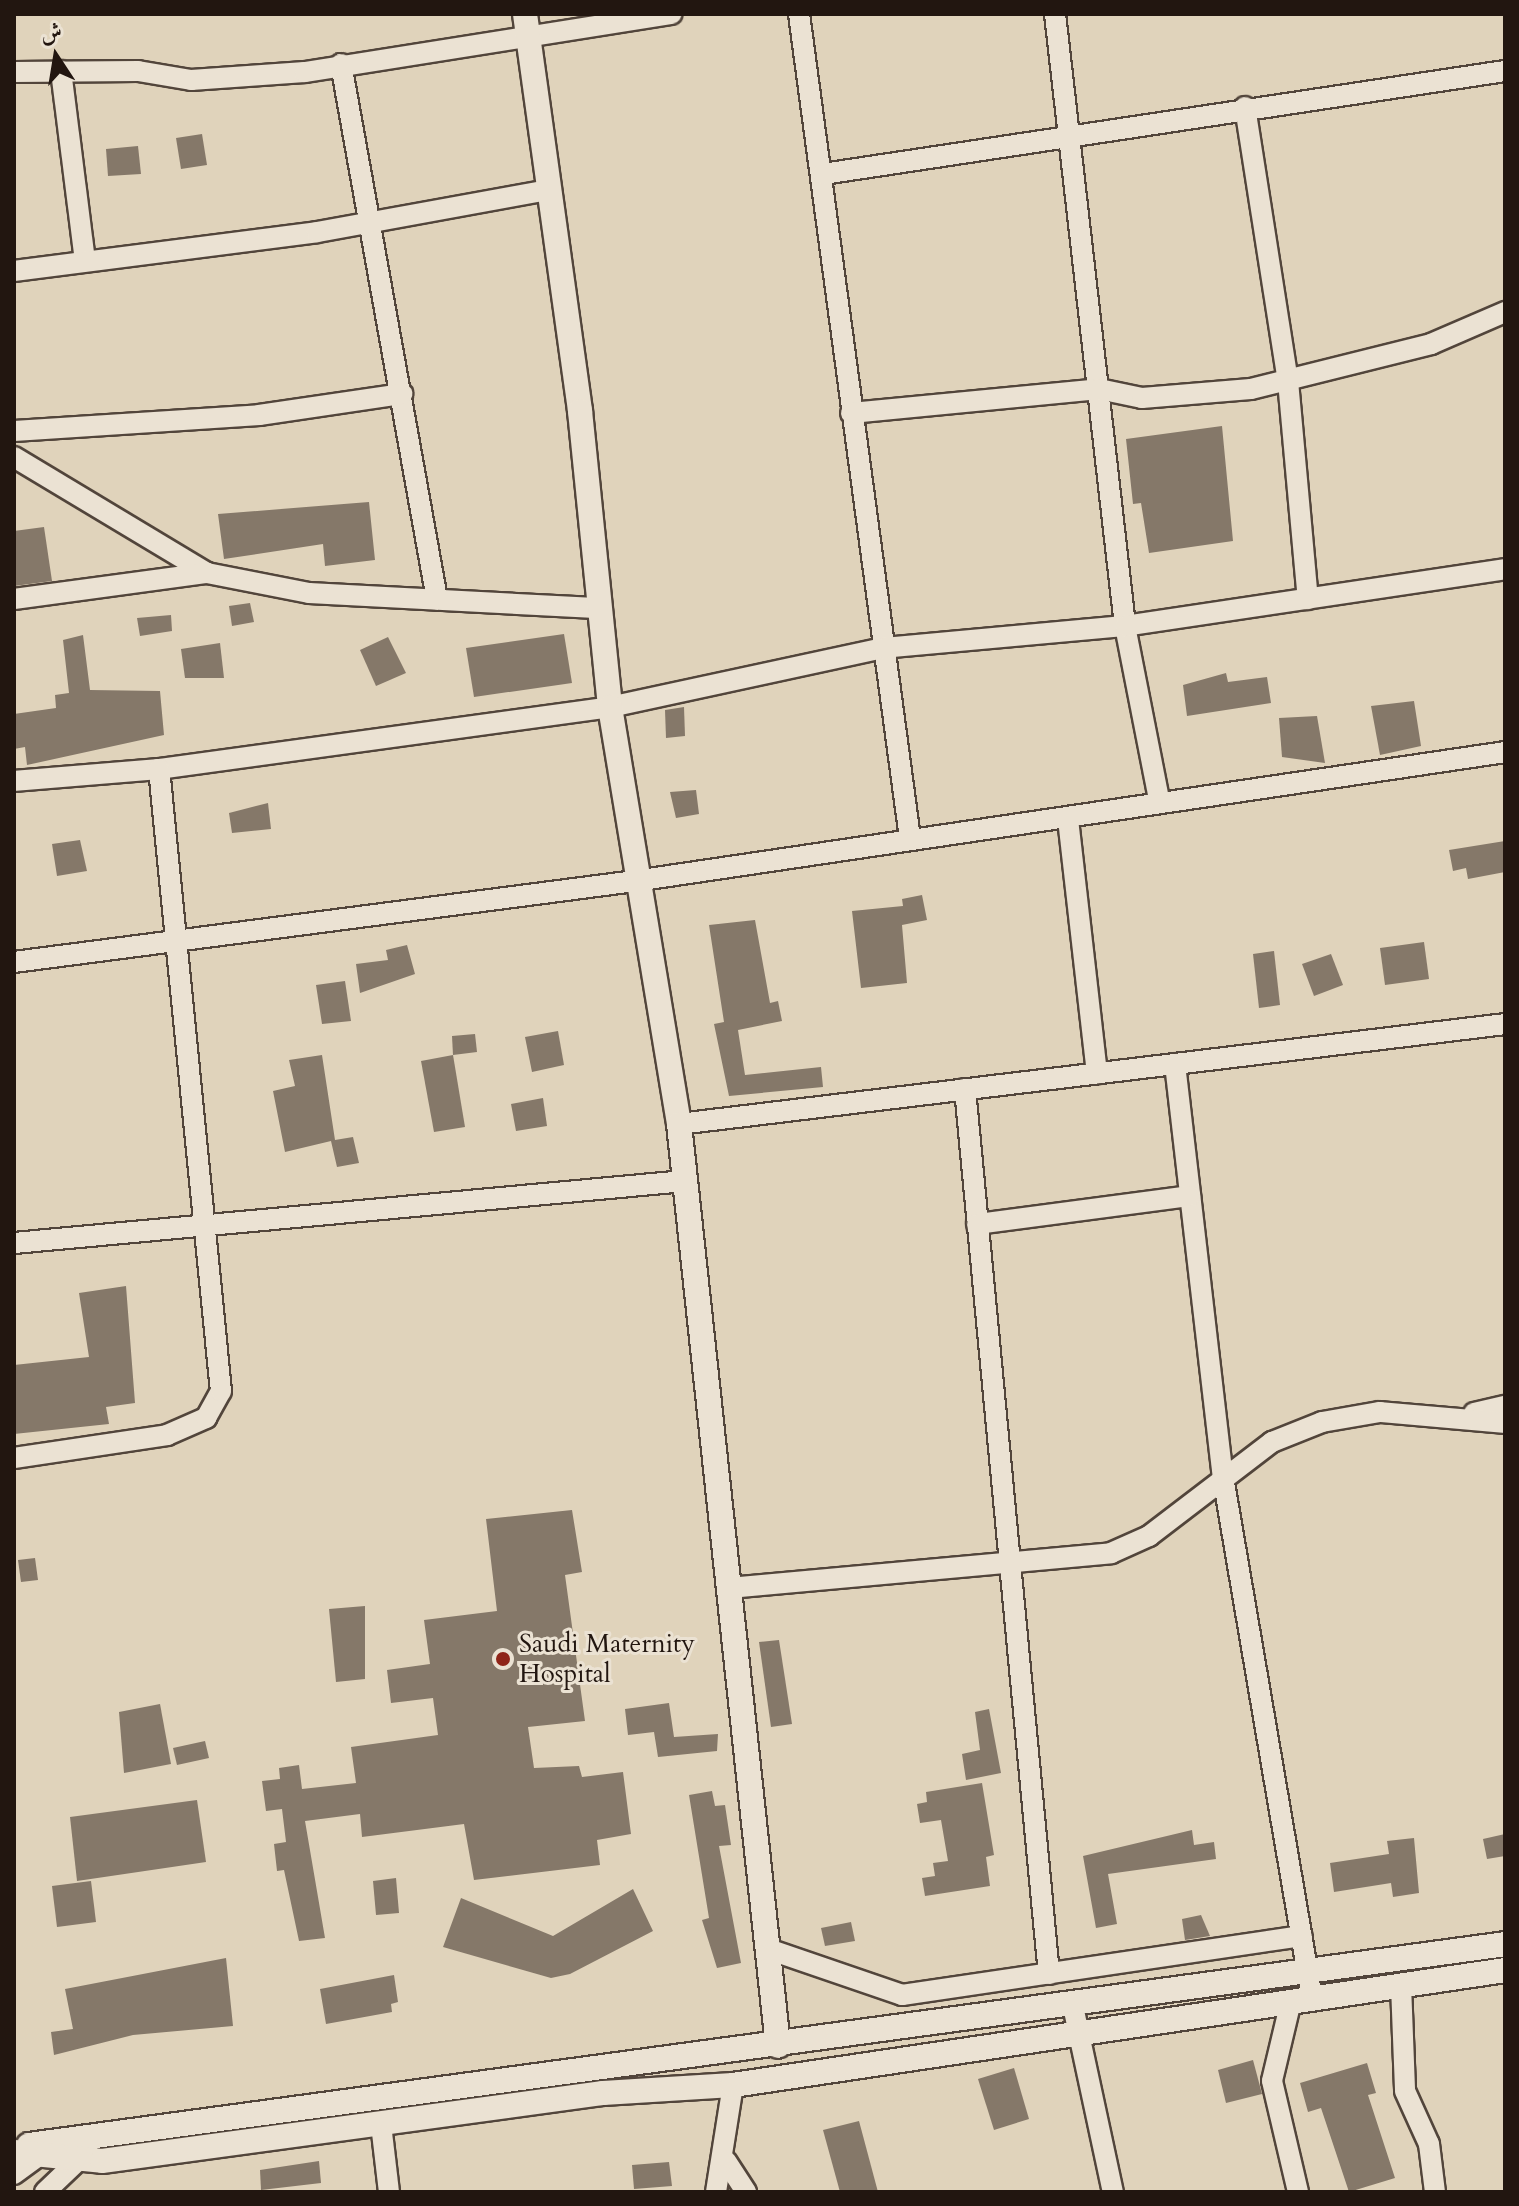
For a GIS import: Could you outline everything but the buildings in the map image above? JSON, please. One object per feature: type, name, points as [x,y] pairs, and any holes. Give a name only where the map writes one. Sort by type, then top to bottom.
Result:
[{"type":"street","points":[[14,72],[61,71],[191,80],[341,64],[526,24],[671,14]]},
{"type":"street","points":[[799,14],[823,174],[851,413],[910,838]]},
{"type":"street","points":[[1055,14],[1065,141],[1099,389],[1125,626],[1159,800]]},
{"type":"street","points":[[526,24],[580,411],[596,608],[635,881],[679,1124],[778,2046]]},
{"type":"street","points":[[341,64],[372,223],[437,599]]},
{"type":"street","points":[[61,71],[85,260]]},
{"type":"street","points":[[823,174],[1065,141],[1245,107],[1505,71]]},
{"type":"street","points":[[1245,107],[1288,381],[1308,599]]},
{"type":"street","points":[[14,271],[372,223],[549,190]]},
{"type":"street","points":[[851,413],[1099,389],[1142,398],[1288,381],[1431,344],[1505,312]]},
{"type":"street","points":[[14,431],[259,415],[402,394]]},
{"type":"street","points":[[18,464],[207,573]]},
{"type":"street","points":[[14,781],[159,769],[610,707],[883,648],[1125,626],[1505,569]]},
{"type":"street","points":[[14,599],[207,573],[309,593],[596,608]]},
{"type":"street","points":[[14,962],[172,937],[635,881],[910,838],[1068,819],[1159,800],[1505,752]]},
{"type":"street","points":[[14,1458],[167,1435],[218,1407],[172,937],[159,769]]},
{"type":"street","points":[[1068,819],[1097,1073]]},
{"type":"street","points":[[679,1124],[1505,1024]]},
{"type":"street","points":[[1175,1064],[1223,1477],[1309,1973],[1272,2081],[1298,2192]]},
{"type":"street","points":[[965,1089],[1049,1974]]},
{"type":"street","points":[[14,1243],[201,1223],[685,1181]]},
{"type":"street","points":[[977,1224],[1190,1196]]},
{"type":"street","points":[[1466,1415],[1505,1406]]},
{"type":"street","points":[[729,1588],[1130,1548],[1272,1442],[1322,1422],[1380,1412],[1466,1415],[1505,1423]]},
{"type":"street","points":[[768,1949],[884,1994],[1167,1959],[1302,1936]]},
{"type":"street","points":[[25,2155],[79,2160],[200,2149],[381,2124],[778,2046],[1505,1944]]},
{"type":"street","points":[[1167,1959],[1173,1991]]},
{"type":"street","points":[[14,2146],[602,2081],[733,2085],[1505,1970]]},
{"type":"street","points":[[997,1981],[1005,2015]]},
{"type":"street","points":[[1401,1985],[1405,2091],[1429,2144],[1435,2192]]},
{"type":"street","points":[[1073,2006],[1076,2032],[1113,2192]]},
{"type":"street","points":[[716,2192],[726,2161],[733,2085]]},
{"type":"street","points":[[196,2124],[200,2149]]},
{"type":"street","points":[[381,2124],[389,2192]]},
{"type":"street","points":[[45,2192],[99,2137]]},
{"type":"street","points":[[14,2174],[25,2155],[58,2143]]},
{"type":"street","points":[[726,2161],[746,2192]]},
{"type":"place","name":"Saudi Maternity Hospital","points":[[503,1659]]}]
